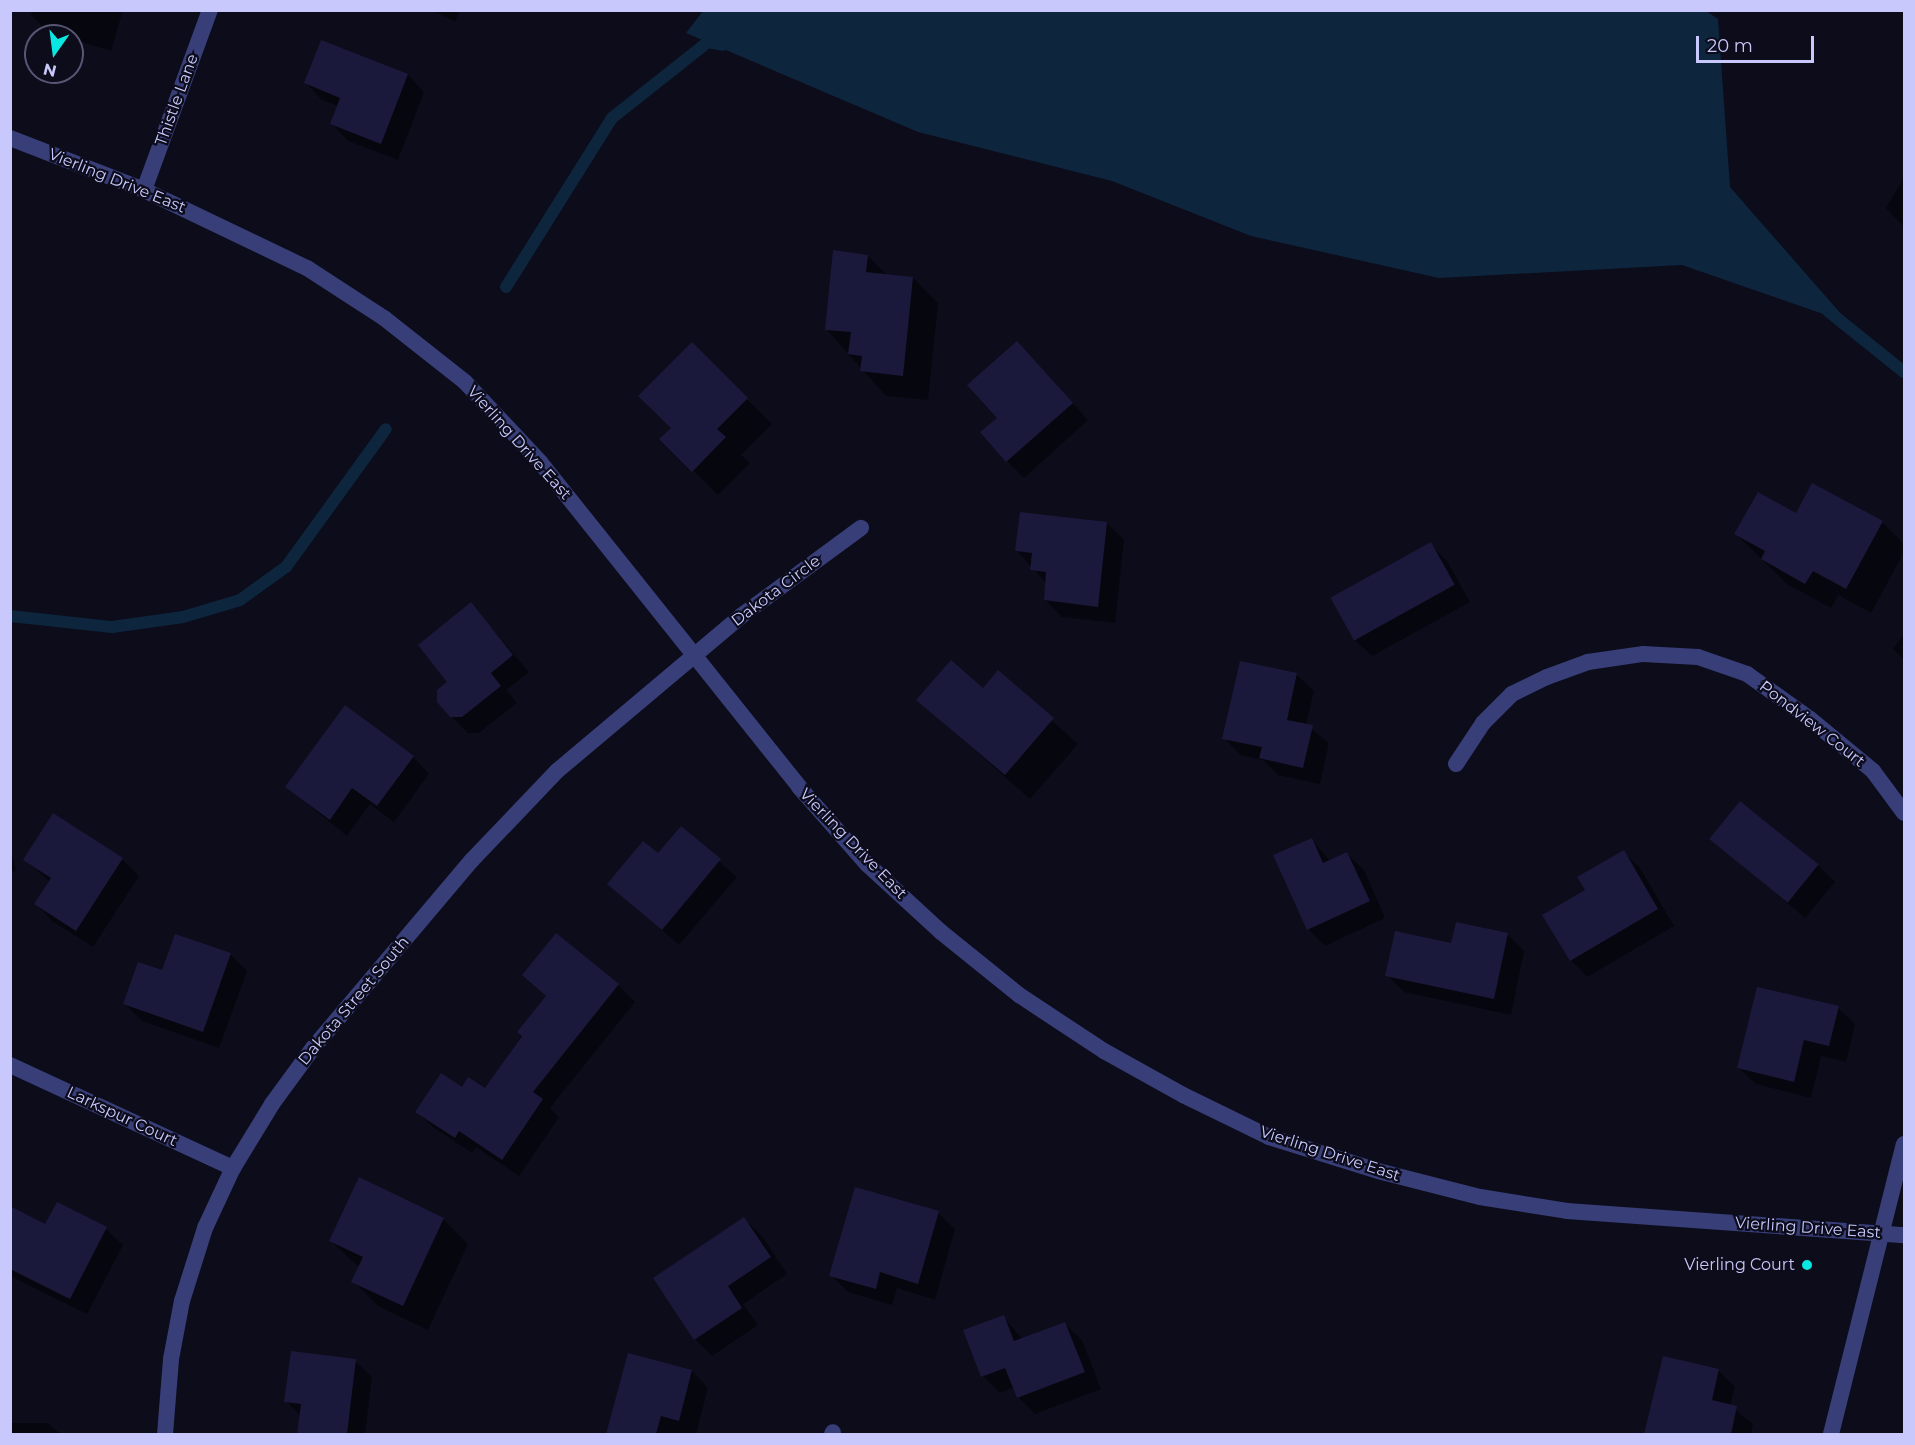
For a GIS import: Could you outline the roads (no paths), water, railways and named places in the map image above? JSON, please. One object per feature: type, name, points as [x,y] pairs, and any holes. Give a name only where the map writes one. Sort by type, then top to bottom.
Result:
[{"type":"street","name":"Thistle Lane","points":[[144,190],[210,10]]},
{"type":"street","name":"Vierling Drive East","points":[[10,138],[144,190],[307,268],[384,318],[465,382],[540,462],[694,658],[852,847],[941,933],[1019,994],[1104,1051],[1183,1095],[1269,1137],[1378,1171],[1480,1197],[1567,1211],[1905,1235]]},
{"type":"street","name":"Dakota Circle","points":[[694,658],[741,616],[861,528]]},
{"type":"street","name":"Pondview Court","points":[[1456,764],[1483,723],[1512,694],[1547,677],[1588,662],[1642,654],[1698,657],[1748,674],[1810,719],[1873,771],[1905,813]]},
{"type":"street","name":"Dakota Street South","points":[[165,1434],[171,1359],[182,1301],[205,1228],[233,1168],[272,1104],[313,1048],[472,860],[557,771],[694,658]]},
{"type":"street","name":"Larkspur Court","points":[[10,1065],[233,1168]]},
{"type":"street","points":[[1831,1434],[1905,1144]]},
{"type":"water","points":[[703,11],[1706,11],[1718,19],[1730,187],[1849,323],[1682,265],[1439,278],[1251,236],[1112,181],[918,132],[686,33]]},
{"type":"waterway","points":[[506,287],[612,118],[708,42],[723,45]]},
{"type":"waterway","points":[[1828,311],[1904,372]]},
{"type":"waterway","points":[[10,616],[112,627],[183,617],[240,600],[286,567],[386,429]]},
{"type":"place","name":"Vierling Court","points":[[1807,1265]]}]
